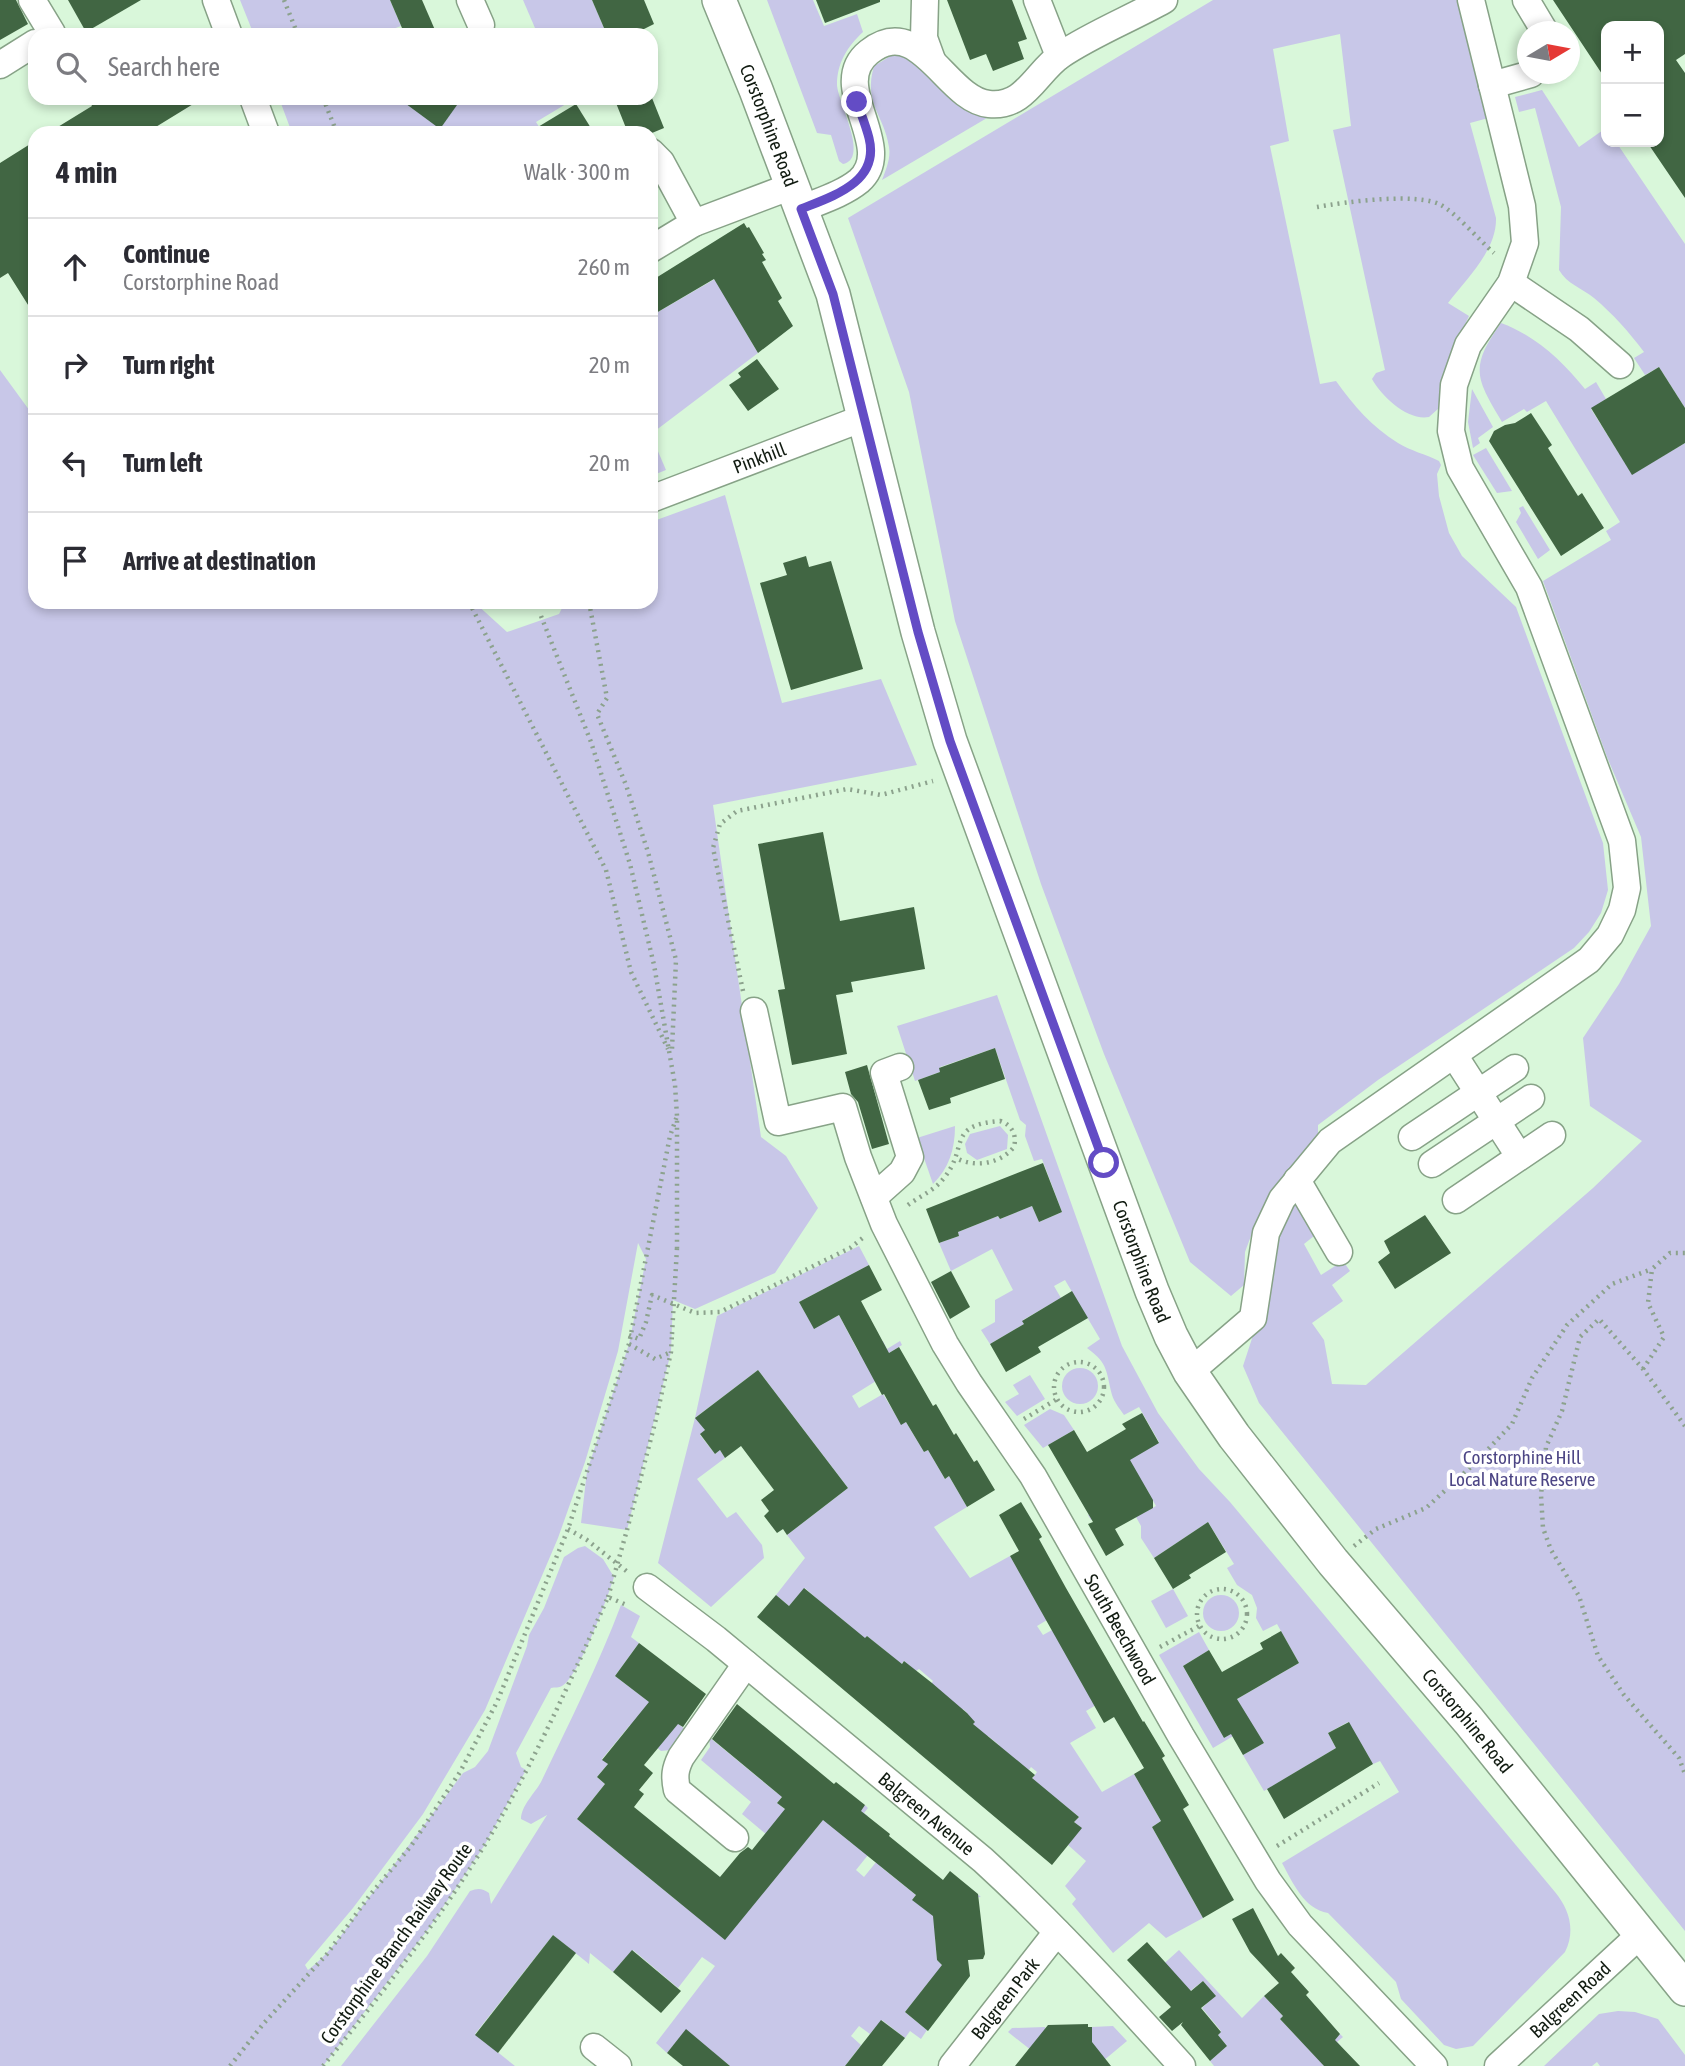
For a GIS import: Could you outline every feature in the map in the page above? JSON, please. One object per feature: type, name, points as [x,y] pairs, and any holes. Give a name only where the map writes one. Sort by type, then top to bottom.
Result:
[{"type":"main road","name":"Corstorphine Road","points":[[719,0],[833,294],[918,632],[961,773],[1171,1336],[1190,1372],[1234,1436],[1334,1562],[1469,1721],[1685,1989]]},
{"type":"street","points":[[32,0],[49,28]]},
{"type":"street","points":[[216,0],[225,28]]},
{"type":"street","points":[[470,0],[481,25]]},
{"type":"street","points":[[925,0],[925,38],[932,60]]},
{"type":"street","points":[[1037,0],[1059,56]]},
{"type":"street","points":[[658,244],[694,223],[797,197],[847,189],[861,179],[871,152],[856,91],[859,64],[867,53],[891,42],[903,43],[932,60],[969,96],[991,105],[1023,95],[1059,56],[1164,0]]},
{"type":"street","points":[[1190,1372],[1253,1318],[1266,1233],[1282,1199],[1330,1141],[1589,960],[1610,935],[1622,909],[1627,888],[1622,841],[1529,587],[1460,468],[1451,431],[1454,385],[1468,345],[1513,277],[1525,243],[1522,206],[1471,0]]},
{"type":"street","points":[[1526,0],[1538,21]]},
{"type":"street","points":[[0,65],[28,47]]},
{"type":"street","points":[[1492,85],[1517,78]]},
{"type":"street","points":[[254,105],[256,126]]},
{"type":"street","points":[[658,160],[694,223]]},
{"type":"street","points":[[1513,277],[1620,365]]},
{"type":"street","name":"Pinkhill","points":[[658,496],[866,417]]},
{"type":"street","name":"South Beechwood","points":[[754,1011],[778,1122],[843,1107],[874,1197],[903,1263],[945,1344],[1033,1476],[1255,1860],[1300,1925],[1434,2066]]},
{"type":"street","points":[[1454,1055],[1520,1156]]},
{"type":"street","points":[[874,1197],[902,1172],[910,1157],[884,1073],[900,1067]]},
{"type":"street","points":[[1412,1137],[1516,1068]]},
{"type":"street","points":[[1432,1164],[1531,1097]]},
{"type":"street","points":[[1456,1200],[1552,1135]]},
{"type":"street","points":[[1297,1180],[1339,1252]]},
{"type":"street","name":"Balgreen Avenue","points":[[642,1598],[746,1664],[983,1860],[1057,1932],[1182,2066]]},
{"type":"street","points":[[735,1838],[677,1790],[674,1777],[681,1757],[746,1664]]},
{"type":"street","name":"Balgreen Park","points":[[952,2066],[1057,1932]]},
{"type":"street","name":"Balgreen Road","points":[[1497,2066],[1642,1933]]},
{"type":"street","points":[[594,2047],[618,2066]]},
{"type":"path","points":[[284,0],[295,28]]},
{"type":"path","points":[[326,105],[334,126]]},
{"type":"path","points":[[1317,207],[1348,201],[1427,200],[1442,206],[1513,277]]},
{"type":"path","points":[[473,609],[606,870],[631,972],[672,1056]]},
{"type":"path","points":[[590,609],[607,698],[597,714],[626,785],[648,852],[676,960],[672,1056]]},
{"type":"path","points":[[230,2066],[264,2023],[327,1954],[370,1895],[411,1846],[480,1737],[507,1681],[568,1529],[629,1344],[670,1136],[677,1116],[672,1056],[630,864],[591,742],[541,616]]},
{"type":"path","points":[[754,1011],[742,989],[713,848],[720,824],[737,811],[847,789],[881,795],[961,773]]},
{"type":"path","name":"Corstorphine Branch Railway Route","points":[[323,2066],[429,1928],[484,1846],[548,1729],[608,1597],[671,1352],[677,1248],[677,1116]]},
{"type":"path","points":[[1334,1562],[1376,1529],[1426,1508],[1474,1464],[1512,1424],[1532,1378],[1567,1325],[1612,1284],[1652,1269],[1670,1253],[1685,1253]]},
{"type":"path","points":[[1643,1370],[1664,1337],[1648,1303],[1652,1269]]},
{"type":"path","points":[[629,1335],[639,1339],[652,1295],[695,1313],[720,1312]]},
{"type":"path","points":[[1685,1426],[1643,1370],[1599,1320],[1580,1337],[1562,1411],[1546,1447],[1541,1495],[1543,1528],[1551,1550],[1579,1596],[1598,1656],[1624,1695],[1679,1758],[1685,1774]]},
{"type":"path","points":[[629,1344],[655,1359],[671,1352]]},
{"type":"path","points":[[1086,1362],[1102,1376],[1105,1390],[1103,1397],[1088,1411],[1073,1412],[1056,1399],[1054,1385],[1059,1371],[1065,1366],[1086,1362]]},
{"type":"path","points":[[1002,1432],[1056,1399]]},
{"type":"path","points":[[568,1529],[587,1540],[642,1598]]},
{"type":"path","points":[[1213,1590],[1228,1590],[1240,1597],[1244,1603],[1247,1617],[1245,1624],[1242,1630],[1230,1639],[1215,1639],[1203,1632],[1199,1626],[1196,1612],[1198,1604],[1213,1590]]},
{"type":"path","points":[[608,1597],[642,1598]]},
{"type":"path","points":[[1138,1659],[1199,1626]]},
{"type":"path","points":[[1255,1860],[1379,1783]]},
{"type":"green space","points":[[240,0],[390,0],[401,26],[396,28],[251,28]]},
{"type":"green space","points":[[523,0],[592,0],[604,28],[535,28]]},
{"type":"green space","points":[[767,0],[813,0],[824,26],[857,14],[863,32],[844,56],[837,77],[854,152],[851,160],[843,164],[839,161],[831,135],[817,133]]},
{"type":"green space","points":[[1213,0],[1458,0],[1492,117],[1470,123],[1496,218],[1492,241],[1486,252],[1448,303],[1469,316],[1449,358],[1439,408],[1429,417],[1413,415],[1396,406],[1372,379],[1376,373],[1385,370],[1333,130],[1351,126],[1340,34],[1273,49],[1289,141],[1270,146],[1320,384],[1336,381],[1372,423],[1389,437],[1439,461],[1439,496],[1449,533],[1462,556],[1516,607],[1603,843],[1608,890],[1601,913],[1589,932],[1574,948],[1378,1080],[1318,1125],[1318,1137],[1282,1178],[1258,1217],[1245,1252],[1244,1285],[1231,1296],[1190,1262],[1104,1054],[1041,884],[955,621],[909,392],[848,218]]},
{"type":"green space","points":[[894,54],[906,56],[924,66],[964,108],[992,115],[882,180],[889,159],[889,147],[873,100],[871,79],[874,66]]},
{"type":"green space","points":[[1542,90],[1579,147],[1601,132],[1601,147],[1619,147],[1685,244],[1685,408],[1659,367],[1645,375],[1634,358],[1644,352],[1620,323],[1594,298],[1566,279],[1559,270],[1561,207],[1535,108],[1519,112],[1515,97]]},
{"type":"green space","points":[[282,105],[564,105],[536,122],[539,126],[289,126]]},
{"type":"green space","points":[[715,279],[770,284],[731,307],[758,353],[658,429],[658,312]]},
{"type":"green space","name":"Corstorphine Hill Local Nature Reserve","points":[[1501,323],[1526,335],[1547,350],[1585,389],[1596,382],[1606,399],[1591,409],[1632,474],[1685,443],[1685,1931],[1259,1403],[1243,1366],[1260,1314],[1265,1261],[1291,1206],[1310,1205],[1324,1228],[1304,1244],[1321,1275],[1343,1261],[1350,1271],[1332,1285],[1343,1301],[1312,1323],[1324,1340],[1332,1384],[1366,1385],[1593,1188],[1642,1141],[1590,1106],[1583,1038],[1619,984],[1651,926],[1641,837],[1607,757],[1543,581],[1611,540],[1606,531],[1620,522],[1546,401],[1527,412],[1524,409],[1502,422],[1486,394],[1480,373],[1484,351]]},
{"type":"green space","points":[[0,370],[28,408],[28,609],[482,609],[507,632],[559,614],[562,609],[658,609],[658,519],[725,495],[782,703],[881,679],[917,765],[713,805],[761,1137],[786,1156],[818,1208],[775,1273],[695,1309],[673,1300],[671,1352],[627,1530],[581,1523],[587,1471],[629,1344],[646,1259],[638,1243],[618,1351],[585,1462],[558,1538],[485,1710],[423,1814],[353,1908],[305,1965],[308,1970],[334,1945],[463,1773],[475,1767],[488,1751],[529,1635],[544,1608],[564,1557],[585,1546],[603,1559],[614,1577],[606,1601],[592,1636],[569,1680],[560,1687],[551,1688],[516,1753],[521,1767],[526,1770],[484,1846],[429,1928],[323,2066],[0,2066]]},
{"type":"green space","points":[[1472,389],[1493,427],[1478,438],[1480,443],[1473,448],[1468,422]]},
{"type":"green space","points":[[1486,448],[1512,491],[1497,493],[1473,455]]},
{"type":"green space","points":[[658,451],[666,470],[658,473]]},
{"type":"green space","points":[[1523,506],[1550,550],[1538,559],[1516,522],[1521,513],[1519,508]]},
{"type":"green space","points":[[997,995],[1122,1346],[1158,1413],[1199,1469],[1230,1502],[1564,1905],[1570,1928],[1565,1952],[1473,2046],[1456,2049],[1444,2045],[1401,1999],[1396,1982],[1328,1913],[1306,1901],[1282,1863],[1399,1792],[1380,1761],[1373,1764],[1348,1722],[1328,1733],[1336,1748],[1264,1791],[1243,1755],[1264,1743],[1252,1725],[1213,1748],[1159,1655],[1199,1632],[1209,1650],[1183,1666],[1224,1738],[1250,1722],[1237,1699],[1299,1663],[1277,1624],[1263,1631],[1256,1618],[1257,1608],[1252,1595],[1237,1585],[1227,1568],[1234,1564],[1208,1522],[1154,1558],[1141,1538],[1141,1526],[1136,1517],[1156,1506],[1146,1488],[1091,1520],[1088,1515],[1112,1500],[1099,1478],[1159,1442],[1139,1407],[1124,1415],[1116,1403],[1103,1364],[1087,1348],[1100,1339],[1065,1280],[1054,1286],[1061,1298],[1023,1320],[1024,1324],[990,1344],[981,1330],[995,1322],[995,1300],[1013,1290],[992,1249],[951,1271],[939,1243],[959,1236],[958,1232],[1032,1206],[1039,1222],[1062,1212],[1042,1159],[1034,1161],[1025,1136],[1026,1125],[1020,1120],[995,1048],[940,1067],[940,1072],[915,1081],[897,1026]]},
{"type":"green space","points":[[955,1126],[950,1158],[933,1184],[917,1138]]},
{"type":"green space","points":[[1000,1126],[1008,1135],[1007,1149],[977,1160],[967,1153],[965,1144],[970,1134]]},
{"type":"green space","points":[[859,1246],[869,1265],[799,1302],[814,1328],[839,1315],[859,1353],[883,1341],[887,1349],[900,1341],[902,1345],[868,1366],[876,1381],[852,1396],[859,1408],[883,1394],[901,1424],[906,1422],[924,1452],[928,1450],[945,1479],[949,1476],[967,1507],[934,1527],[970,1578],[1010,1556],[1047,1620],[1037,1626],[1043,1635],[1052,1630],[1096,1705],[1086,1711],[1096,1728],[1070,1743],[1102,1792],[1134,1774],[1161,1821],[1152,1827],[1203,1918],[1166,1938],[1149,1923],[1113,1953],[1072,1904],[1076,1899],[1065,1886],[1086,1861],[1068,1845],[1081,1828],[1074,1822],[1079,1817],[1032,1779],[1037,1772],[1031,1767],[1026,1774],[994,1751],[999,1745],[988,1736],[981,1744],[963,1709],[952,1722],[931,1684],[933,1681],[919,1669],[916,1671],[904,1661],[887,1681],[888,1653],[867,1636],[853,1653],[850,1626],[836,1614],[806,1613],[817,1599],[805,1588],[789,1606],[776,1595],[805,1558],[787,1535],[848,1488],[758,1370],[696,1417],[705,1430],[700,1435],[715,1454],[720,1450],[725,1458],[697,1479],[727,1518],[736,1512],[762,1545],[764,1558],[711,1607],[658,1563],[695,1418],[717,1316]]},
{"type":"green space","points":[[1080,1368],[1093,1373],[1098,1386],[1093,1399],[1080,1404],[1067,1399],[1062,1386],[1067,1373]]},
{"type":"green space","points":[[1030,1375],[1045,1399],[1017,1416],[1005,1402],[1019,1394],[1013,1385]]},
{"type":"green space","points":[[1050,1409],[1064,1415],[1074,1430],[1043,1448],[1024,1425]]},
{"type":"green space","points":[[1173,1589],[1188,1616],[1166,1628],[1151,1601]]},
{"type":"green space","points":[[1221,1595],[1234,1600],[1239,1613],[1234,1626],[1221,1631],[1208,1626],[1203,1613],[1208,1600]]},
{"type":"green space","points":[[621,1605],[640,1616],[631,1637],[639,1643],[615,1676],[685,1729],[670,1750],[661,1751],[630,1725],[602,1759],[608,1764],[597,1777],[605,1784],[577,1819],[681,1904],[792,1856],[742,1814],[751,1802],[701,1760],[710,1747],[709,1737],[777,1793],[803,1770],[777,1803],[813,1832],[825,1817],[844,1832],[865,1805],[868,1808],[864,1813],[868,1816],[849,1841],[868,1855],[856,1870],[864,1877],[894,1840],[881,1867],[916,1895],[912,1900],[960,1880],[981,1897],[948,1900],[951,1936],[935,1937],[937,1960],[963,1985],[934,1976],[905,2012],[927,2030],[921,2039],[910,2031],[905,2038],[882,2020],[870,2034],[859,2026],[851,2036],[861,2045],[845,2066],[730,2066],[686,2030],[667,2053],[656,2043],[715,1966],[702,1957],[678,1988],[633,1950],[613,1972],[590,1953],[589,1964],[553,1935],[475,2034],[515,2066],[341,2066],[427,1956],[470,1891],[487,1891],[491,1904],[547,1815],[531,1824],[521,1819],[523,1809],[541,1782],[583,1694]]},
{"type":"green space","points":[[1179,1950],[1242,2018],[1264,1996],[1283,2016],[1280,2019],[1316,2057],[1340,2034],[1343,2037],[1337,2042],[1341,2046],[1322,2064],[1324,2066],[1214,2066],[1210,2061],[1227,2046],[1218,2035],[1221,2031],[1202,2008],[1215,1996],[1203,1981],[1190,1991],[1147,1979]]},
{"type":"green space","points":[[1635,2012],[1658,2019],[1685,2055],[1685,2066],[1600,2066],[1597,2062],[1592,2066],[1544,2066],[1599,2014]]},
{"type":"green space","points":[[1113,2026],[1127,2041],[1097,2066],[1046,2062],[1008,2032],[1012,2028],[1045,2027],[1045,2056],[1092,2056],[1092,2027]]},
{"type":"building","points":[[0,0],[16,0],[28,24],[0,40]]},
{"type":"building","points":[[68,0],[141,0],[93,28],[84,28]]},
{"type":"building","points":[[390,0],[422,0],[434,28],[402,28]]},
{"type":"building","points":[[592,0],[644,0],[654,24],[646,28],[604,28]]},
{"type":"building","points":[[816,0],[880,0],[880,2],[825,23]]},
{"type":"building","points":[[947,0],[1012,0],[1027,39],[1018,42],[1024,59],[993,71],[986,54],[970,60]]},
{"type":"building","points":[[1553,0],[1685,0],[1685,54],[1676,60],[1685,73],[1685,198],[1650,147],[1664,147],[1664,21],[1601,21],[1601,72],[1580,41],[1580,21],[1567,21]]},
{"type":"building","points":[[192,105],[157,126],[59,126],[92,106]]},
{"type":"building","points":[[407,105],[457,105],[442,126],[436,126]]},
{"type":"building","points":[[577,105],[590,126],[540,126]]},
{"type":"building","points":[[617,105],[655,105],[664,128],[658,130],[658,126],[625,126]]},
{"type":"building","points":[[28,145],[28,305],[8,273],[0,278],[0,163]]},
{"type":"building","points":[[744,223],[764,253],[762,254],[766,260],[762,262],[782,298],[778,301],[793,326],[758,353],[714,279],[658,312],[658,277]]},
{"type":"building","points":[[757,359],[779,389],[748,411],[729,385],[741,377],[738,373]]},
{"type":"building","points":[[1659,367],[1685,408],[1685,443],[1632,475],[1591,408]]},
{"type":"building","points":[[1531,413],[1552,445],[1548,448],[1578,496],[1582,493],[1604,528],[1561,556],[1489,441],[1494,431]]},
{"type":"building","points":[[806,556],[809,567],[831,561],[863,669],[791,690],[760,583],[787,575],[783,563]]},
{"type":"building","points":[[823,832],[840,921],[914,907],[925,969],[851,982],[853,992],[836,995],[847,1054],[792,1065],[778,990],[785,989],[758,844]]},
{"type":"building","points":[[995,1048],[1005,1079],[950,1098],[951,1103],[929,1110],[918,1080],[940,1072],[939,1068]]},
{"type":"building","points":[[867,1065],[889,1144],[872,1149],[858,1102],[851,1094],[845,1072]]},
{"type":"building","points":[[1043,1163],[1062,1212],[1039,1222],[1032,1206],[1000,1219],[998,1216],[939,1243],[926,1209]]},
{"type":"building","points":[[1425,1215],[1451,1253],[1395,1289],[1378,1262],[1390,1253],[1384,1241]]},
{"type":"building","points":[[869,1265],[882,1290],[861,1301],[889,1353],[899,1347],[933,1406],[936,1404],[954,1435],[956,1433],[974,1462],[977,1460],[995,1490],[967,1507],[949,1476],[945,1479],[928,1450],[924,1452],[906,1422],[901,1425],[839,1315],[814,1329],[799,1302]]},
{"type":"building","points":[[951,1271],[970,1307],[950,1319],[931,1282]]},
{"type":"building","points":[[1072,1291],[1088,1318],[1038,1347],[1041,1352],[1006,1372],[990,1344]]},
{"type":"building","points":[[758,1370],[848,1488],[787,1535],[783,1529],[777,1533],[764,1516],[769,1511],[761,1500],[774,1490],[741,1446],[725,1458],[720,1450],[715,1454],[700,1434],[705,1430],[695,1418]]},
{"type":"building","points":[[1142,1413],[1159,1443],[1130,1460],[1153,1500],[1153,1508],[1115,1529],[1124,1545],[1106,1556],[1088,1524],[1093,1522],[1048,1445],[1074,1430],[1087,1452],[1126,1429],[1122,1424]]},
{"type":"building","points":[[1021,1502],[1042,1537],[1039,1539],[1066,1588],[1165,1756],[1162,1758],[1189,1805],[1183,1809],[1234,1900],[1203,1918],[1152,1827],[1161,1821],[1134,1774],[1144,1768],[1114,1717],[1104,1723],[1010,1556],[1019,1551],[999,1515]]},
{"type":"building","points":[[1208,1522],[1226,1552],[1189,1575],[1191,1578],[1173,1589],[1154,1558]]},
{"type":"building","points":[[804,1588],[865,1638],[867,1636],[902,1664],[904,1661],[932,1683],[967,1713],[975,1722],[973,1724],[1035,1775],[1032,1778],[1079,1817],[1074,1822],[1082,1828],[1052,1865],[757,1617],[776,1595],[789,1606]]},
{"type":"building","points":[[1281,1631],[1299,1663],[1237,1699],[1264,1743],[1243,1755],[1231,1734],[1224,1738],[1183,1666],[1209,1650],[1222,1672],[1263,1649],[1260,1643]]},
{"type":"building","points":[[639,1643],[706,1694],[683,1727],[678,1724],[644,1765],[653,1773],[639,1790],[644,1794],[634,1807],[720,1877],[740,1853],[748,1847],[752,1850],[785,1809],[777,1803],[782,1797],[712,1739],[737,1704],[834,1784],[836,1782],[865,1805],[861,1811],[943,1880],[950,1871],[978,1894],[985,1954],[983,1959],[968,1960],[970,1976],[928,2031],[905,2012],[942,1965],[937,1960],[933,1916],[912,1900],[916,1895],[823,1820],[725,1940],[577,1819],[605,1784],[597,1777],[608,1764],[602,1760],[649,1702],[615,1676]]},
{"type":"building","points":[[1349,1722],[1373,1764],[1284,1819],[1267,1789],[1336,1748],[1328,1733]]},
{"type":"building","points":[[1253,1908],[1278,1956],[1281,1953],[1295,1968],[1291,1972],[1309,1992],[1306,1995],[1340,2034],[1335,2040],[1360,2066],[1324,2066],[1280,2019],[1283,2016],[1264,1996],[1279,1983],[1250,1952],[1232,1919]]},
{"type":"building","points":[[553,1935],[576,1953],[498,2053],[475,2035]]},
{"type":"building","points":[[1147,1942],[1191,1991],[1203,1981],[1216,1996],[1201,2008],[1221,2032],[1218,2035],[1227,2046],[1210,2061],[1181,2025],[1183,2022],[1172,2031],[1159,2017],[1171,2007],[1127,1960]]},
{"type":"building","points":[[632,1950],[681,1991],[661,2013],[613,1972]]},
{"type":"building","points":[[881,2020],[905,2038],[882,2066],[845,2066]]},
{"type":"building","points":[[1088,2024],[1088,2027],[1092,2027],[1092,2042],[1111,2066],[1015,2066],[1048,2025]]},
{"type":"building","points":[[686,2029],[730,2066],[683,2066],[667,2053]]},
{"type":"route","points":[[857,102],[869,137],[871,152],[861,179],[847,189],[801,209],[833,294],[918,632],[950,741],[1104,1163]]}]
